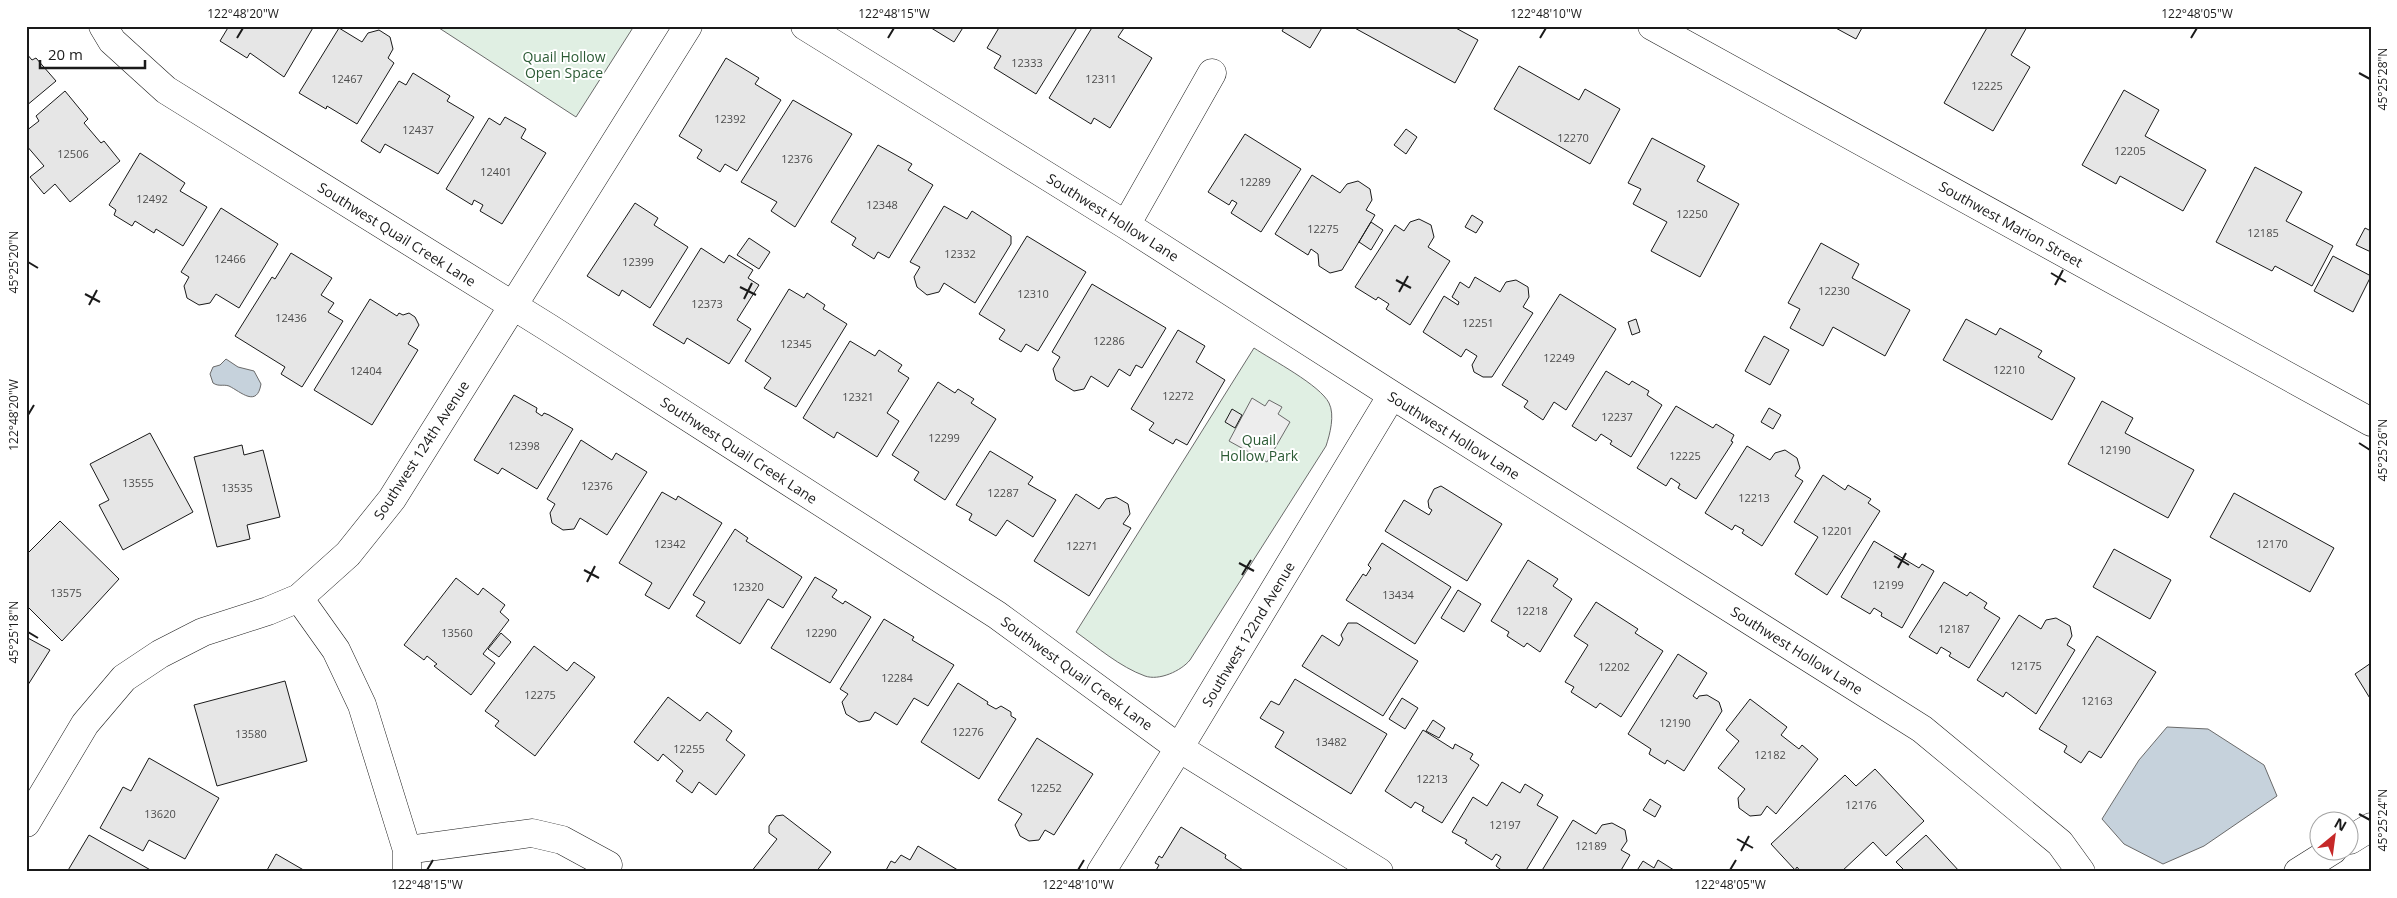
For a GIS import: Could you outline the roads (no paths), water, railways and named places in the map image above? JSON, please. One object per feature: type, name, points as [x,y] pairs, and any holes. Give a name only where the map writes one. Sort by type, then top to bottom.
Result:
[{"type":"street","name":"Southwest Quail Creek Lane","points":[[103,26],[112,41],[166,90],[512,305],[997,615],[1179,748],[1380,872]]},
{"type":"street","name":"Southwest 124th Avenue","points":[[26,823],[86,724],[124,678],[160,654],[203,632],[268,611],[299,598],[348,554],[392,499],[688,26]]},
{"type":"street","name":"Southwest Hollow Lane","points":[[805,26],[1126,225],[1922,729],[2060,843],[2081,872]]},
{"type":"street","name":"Southwest Marion Street","points":[[1652,26],[2371,422]]},
{"type":"street","points":[[1126,225],[1212,72]]},
{"type":"street","name":"Southwest 122nd Avenue","points":[[1101,872],[1179,748],[1392,395]]},
{"type":"street","points":[[299,598],[336,650],[362,704],[407,861],[532,833],[562,840],[608,865]]},
{"type":"street","points":[[2360,834],[2371,827]]},
{"type":"street","points":[[2298,872],[2317,860]]},
{"type":"park label","name":"Quail Hollow Open Space","points":[[564,64]]},
{"type":"park label","name":"Quail Hollow Park","points":[[1259,448]]}]
